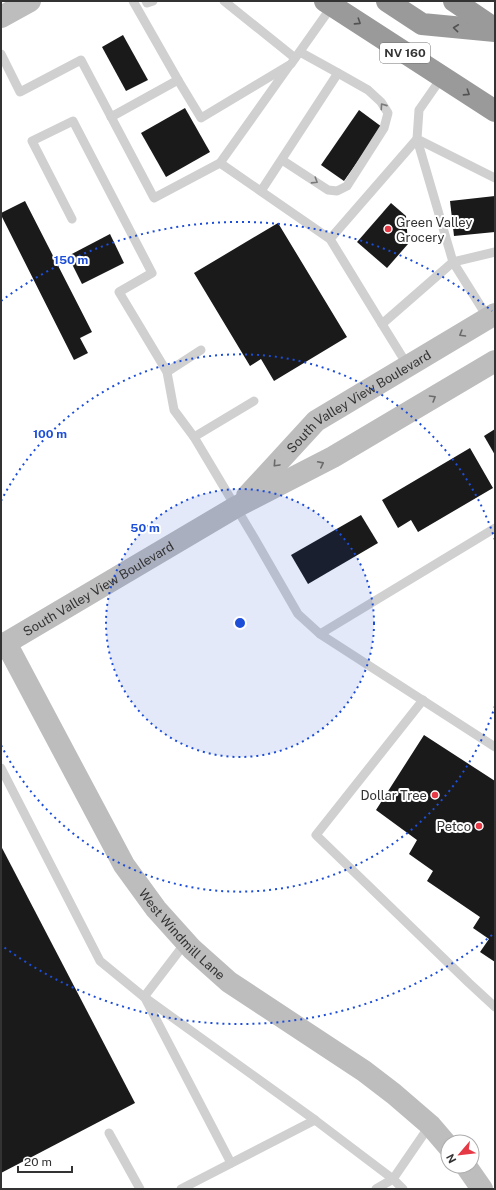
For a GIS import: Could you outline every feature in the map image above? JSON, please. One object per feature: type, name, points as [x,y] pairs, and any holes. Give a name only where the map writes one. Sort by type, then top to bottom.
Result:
[{"type":"highway","points":[[387,1],[422,24],[495,30]]},
{"type":"highway","points":[[454,1],[495,30]]},
{"type":"highway","name":"NV 160","points":[[328,3],[495,111]]},
{"type":"main road","points":[[1,17],[30,1]]},
{"type":"main road","name":"South Valley View Boulevard","points":[[236,507],[316,422],[492,316]]},
{"type":"main road","name":"South Valley View Boulevard","points":[[4,645],[236,507],[334,457],[495,361]]},
{"type":"main road","name":"West Windmill Lane","points":[[4,645],[124,865],[156,909],[192,949],[229,982],[364,1071],[430,1125],[440,1137]]},
{"type":"main road","points":[[472,1174],[482,1189]]},
{"type":"lane","points":[[134,1],[200,118],[295,58]]},
{"type":"lane","points":[[146,1],[153,1]]},
{"type":"lane","points":[[224,1],[295,58],[338,73],[368,90],[381,102],[388,113],[384,128],[347,186],[337,192],[328,190],[282,160]]},
{"type":"lane","points":[[1,54],[20,92],[80,60],[154,198],[220,163],[295,58],[328,3]]},
{"type":"lane","points":[[261,192],[338,73]]},
{"type":"lane","points":[[442,77],[419,110],[417,139],[453,262],[492,316]]},
{"type":"lane","points":[[111,117],[178,80]]},
{"type":"lane","points":[[72,219],[32,141],[73,120],[152,273],[119,292],[167,372],[174,410],[194,437],[298,614],[320,634],[495,747]]},
{"type":"lane","points":[[417,139],[495,178]]},
{"type":"lane","points":[[330,239],[417,139]]},
{"type":"lane","points":[[220,163],[330,239],[408,366]]},
{"type":"lane","points":[[382,324],[453,262],[495,252]]},
{"type":"lane","points":[[167,372],[201,350]]},
{"type":"lane","points":[[194,437],[254,401]]},
{"type":"lane","points":[[320,634],[495,528]]},
{"type":"lane","points":[[422,700],[316,835],[495,1007]]},
{"type":"lane","points":[[1,768],[100,961],[144,997],[394,1179],[403,1189]]},
{"type":"lane","points":[[144,997],[186,942]]},
{"type":"lane","points":[[144,997],[231,1163]]},
{"type":"lane","points":[[181,1189],[314,1120]]},
{"type":"lane","points":[[376,1189],[394,1179],[430,1125]]},
{"type":"lane","points":[[109,1133],[140,1189]]},
{"type":"building","points":[[123,35],[148,80],[126,91],[102,47]]},
{"type":"building","points":[[185,108],[210,152],[166,177],[141,133]]},
{"type":"building","points":[[359,110],[382,127],[344,181],[321,165]]},
{"type":"building","points":[[495,196],[495,232],[454,236],[450,201]]},
{"type":"building","points":[[25,201],[92,332],[80,338],[88,353],[74,360],[1,215],[1,213]]},
{"type":"building","name":"Green Valley Grocery","points":[[391,203],[406,216],[408,244],[387,268],[357,242]]},
{"type":"building","points":[[278,223],[347,337],[274,381],[261,359],[250,366],[194,273]]},
{"type":"building","points":[[110,234],[124,263],[82,284],[68,256]]},
{"type":"building","points":[[495,429],[495,455],[484,436]]},
{"type":"building","points":[[470,448],[493,488],[418,532],[411,520],[398,528],[382,500]]},
{"type":"building","points":[[361,515],[378,543],[308,584],[291,555]]},
{"type":"building","points":[[424,735],[495,781],[495,962],[480,952],[489,939],[473,928],[480,917],[427,881],[433,871],[409,854],[417,840],[376,810]]},
{"type":"building","points":[[1,846],[135,1103],[1,1173]]},
{"type":"place","name":"Green Valley Grocery","points":[[388,229]]},
{"type":"place","name":"Dollar Tree","points":[[435,795]]},
{"type":"place","name":"Petco","points":[[479,826]]}]
